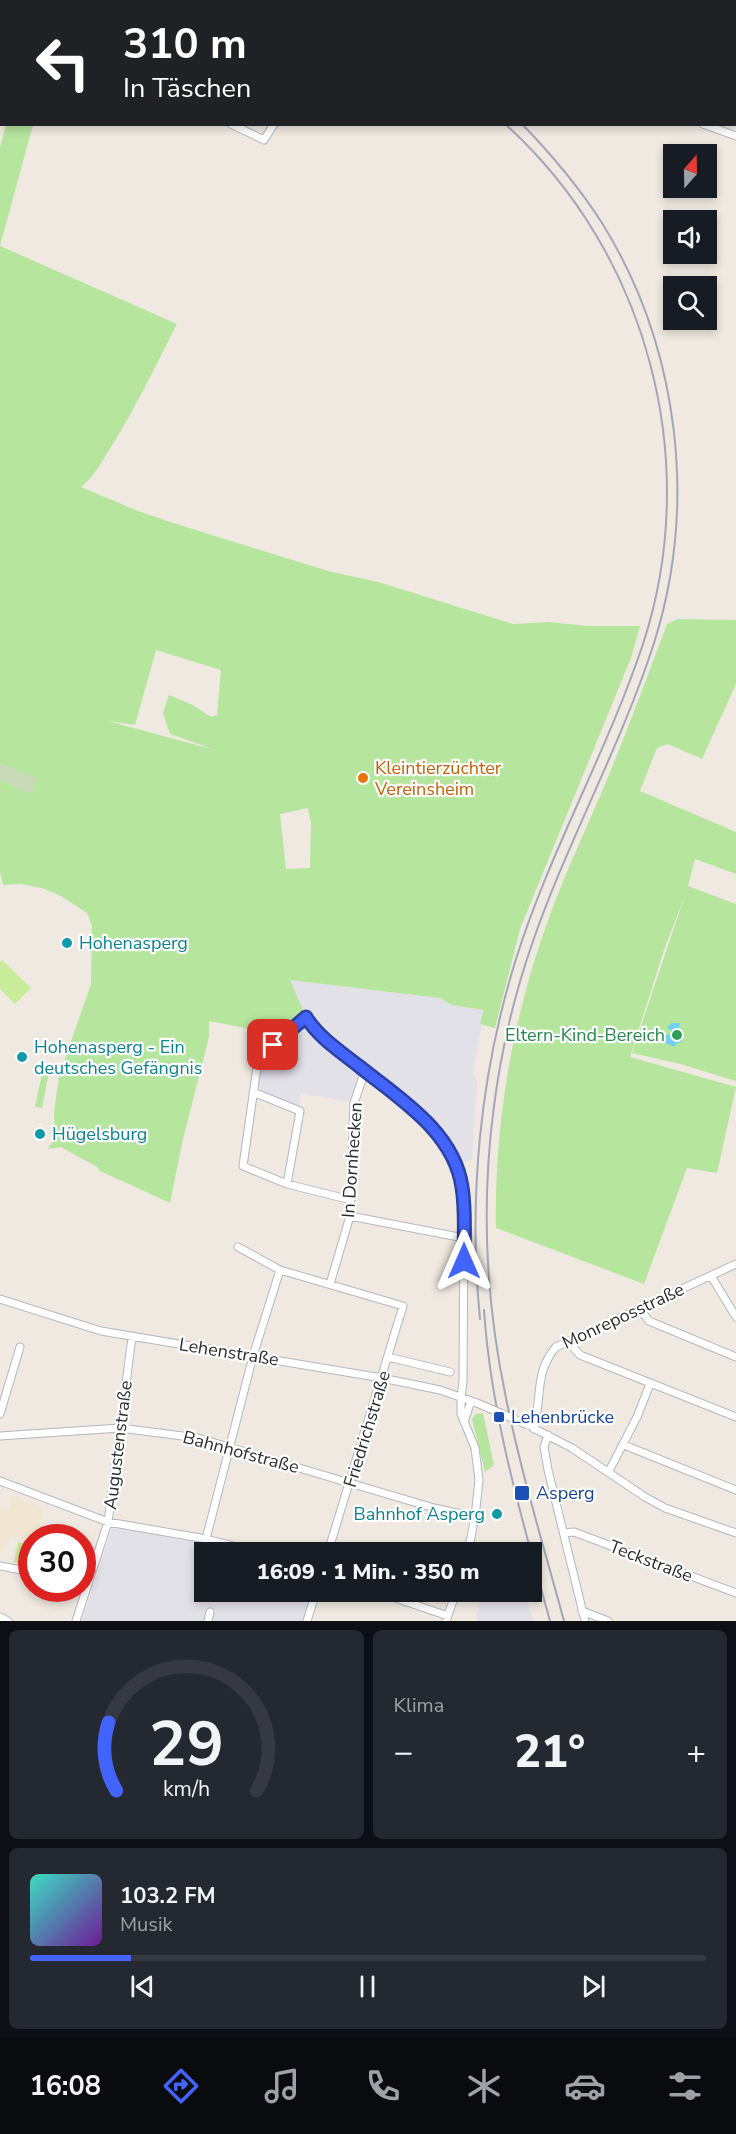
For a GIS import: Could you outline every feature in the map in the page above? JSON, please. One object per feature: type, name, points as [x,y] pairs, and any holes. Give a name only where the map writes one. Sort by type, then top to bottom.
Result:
[{"type":"street","points":[[235,126],[261,140],[267,138],[273,126]]},
{"type":"street","points":[[712,126],[736,135]]},
{"type":"street","points":[[351,1200],[287,1184],[243,1166],[260,1057],[306,1017],[312,1026],[423,1118],[438,1135],[456,1163],[462,1186],[464,1238],[461,1414],[475,1448],[479,1480],[470,1542]]},
{"type":"street","name":"In Dornhecken","points":[[330,1284],[350,1216],[354,1103],[365,1071]]},
{"type":"street","points":[[253,1092],[300,1111],[287,1184]]},
{"type":"street","points":[[350,1216],[464,1238]]},
{"type":"street","points":[[238,1247],[280,1270],[330,1284]]},
{"type":"street","name":"Monreposstraße","points":[[531,1427],[543,1366],[556,1347],[736,1264]]},
{"type":"street","points":[[206,1539],[253,1356],[280,1270]]},
{"type":"street","points":[[711,1276],[736,1317]]},
{"type":"street","name":"Friedrichstraße","points":[[330,1284],[403,1306],[331,1542]]},
{"type":"street","name":"Lehenstraße","points":[[0,1299],[101,1331],[382,1378],[440,1390],[461,1398]]},
{"type":"street","points":[[639,1308],[649,1321],[736,1357]]},
{"type":"street","name":"Augustenstraße","points":[[96,1553],[108,1522],[132,1337]]},
{"type":"street","points":[[567,1341],[580,1355],[736,1417]]},
{"type":"street","points":[[0,1414],[20,1347]]},
{"type":"street","points":[[388,1357],[450,1372]]},
{"type":"street","points":[[609,1471],[624,1445],[650,1384]]},
{"type":"street","points":[[461,1398],[548,1435],[665,1508],[736,1533]]},
{"type":"street","points":[[464,1422],[474,1402]]},
{"type":"street","name":"Bahnhofstraße","points":[[0,1434],[120,1428],[198,1438],[434,1508],[475,1517]]},
{"type":"street","points":[[548,1435],[544,1447],[548,1470],[585,1621]]},
{"type":"street","points":[[624,1445],[736,1490]]},
{"type":"street","points":[[0,1481],[108,1522],[218,1542]]},
{"type":"street","name":"Teckstraße","points":[[565,1533],[574,1532],[736,1593]]},
{"type":"street","points":[[0,1566],[18,1569]]},
{"type":"street","name":"Augustenstraße","points":[[76,1621],[80,1602]]},
{"type":"street","points":[[307,1621],[313,1602]]},
{"type":"street","points":[[405,1602],[447,1618],[453,1602]]},
{"type":"street","points":[[208,1621],[210,1611]]},
{"type":"street","points":[[582,1611],[608,1621]]},
{"type":"street","points":[[0,1617],[8,1621]]},
{"type":"shaded area","points":[[289,980],[440,998],[452,1005],[484,1010],[474,1069],[477,1082],[472,1160],[456,1163],[438,1135],[365,1071],[354,1103],[300,1093],[300,1111],[253,1092],[257,1065],[283,1035]]},
{"type":"shaded area","points":[[13,1495],[40,1506],[42,1524],[18,1524],[18,1538],[11,1536],[0,1553],[0,1505],[9,1508]]},
{"type":"shaded area","points":[[112,1528],[195,1542],[194,1602],[310,1602],[303,1621],[82,1621],[88,1602],[96,1602],[96,1578]]},
{"type":"shaded area","points":[[480,1602],[528,1602],[533,1621],[476,1621]]},
{"type":"green space","points":[[6,126],[33,126],[0,246],[0,147]]},
{"type":"green space","points":[[0,246],[177,324],[120,432],[98,468],[81,487],[170,522],[328,571],[378,582],[513,624],[549,622],[587,626],[640,626],[631,658],[520,929],[495,1028],[480,1024],[484,1010],[452,1005],[440,998],[290,980],[306,1017],[283,1035],[209,1021],[209,1037],[183,1139],[170,1203],[98,1170],[99,1168],[61,1147],[48,1149],[55,1138],[54,1113],[59,1076],[91,984],[92,926],[87,913],[61,896],[45,889],[21,884],[3,885],[0,872],[0,780],[31,793],[37,780],[0,763]],"holes":[[[156,650],[221,670],[217,715],[211,717],[193,705],[169,695],[163,713],[170,734],[215,750],[108,721],[135,725]],[[308,808],[311,822],[310,868],[286,869],[280,814]]]},
{"type":"green space","points":[[677,619],[736,620],[736,684],[702,759],[668,744],[657,748],[640,791],[736,832],[736,874],[695,859],[688,886],[736,904],[736,1081],[680,1064],[632,1053],[685,895],[664,950],[630,1057],[736,1087],[717,1173],[687,1168],[644,1284],[496,1228],[496,1188],[502,1109],[508,1069],[537,953],[557,897],[616,758],[667,624]]},
{"type":"green space","points":[[0,763],[38,779],[31,794],[0,780]]},
{"type":"green space","points":[[2,960],[31,988],[15,1004],[0,989],[0,962]]},
{"type":"green space","points":[[43,1069],[49,1072],[42,1108],[35,1107]]},
{"type":"green space","points":[[483,1413],[494,1465],[485,1472],[472,1419],[476,1414]]},
{"type":"green space","points":[[18,1542],[18,1563],[14,1562]]},
{"type":"water","name":"Eltern-Kind-Bereich","points":[[672,1023],[680,1023],[679,1028],[684,1035],[682,1042],[675,1044],[675,1047],[665,1043],[661,1035],[674,1034],[667,1027]]},
{"type":"railway","points":[[480,1319],[476,1228],[480,1137],[494,1047],[504,1003],[516,959],[545,879],[613,724],[643,644],[660,574],[667,504],[663,433],[650,364],[627,297],[595,234],[554,176],[507,126]]},
{"type":"railway","points":[[524,126],[584,197],[602,223],[628,271],[649,321],[664,374],[673,427],[677,482],[675,536],[668,590],[654,643],[626,719],[561,868],[525,964],[504,1045],[490,1142],[488,1253],[499,1362],[533,1510],[564,1621]]},
{"type":"railway","points":[[484,1310],[493,1389],[509,1467],[550,1621]]},
{"type":"place","name":"Kleintierzüchter Vereinsheim","points":[[363,778]]},
{"type":"place","name":"Hohenasperg","points":[[67,943]]},
{"type":"place","name":"Eltern-Kind-Bereich","points":[[677,1035]]},
{"type":"place","name":"Hohenasperg - Ein deutsches Gefängnis","points":[[22,1057]]},
{"type":"place","name":"Hügelsburg","points":[[40,1134]]},
{"type":"place","name":"Lehenbrücke","points":[[499,1417]]},
{"type":"place","name":"Asperg","points":[[522,1493]]},
{"type":"place","name":"Bahnhof Asperg","points":[[497,1514]]},
{"type":"route","points":[[273,1045],[306,1017],[312,1026],[339,1051],[423,1118],[438,1135],[456,1163],[462,1186],[464,1261]]}]
